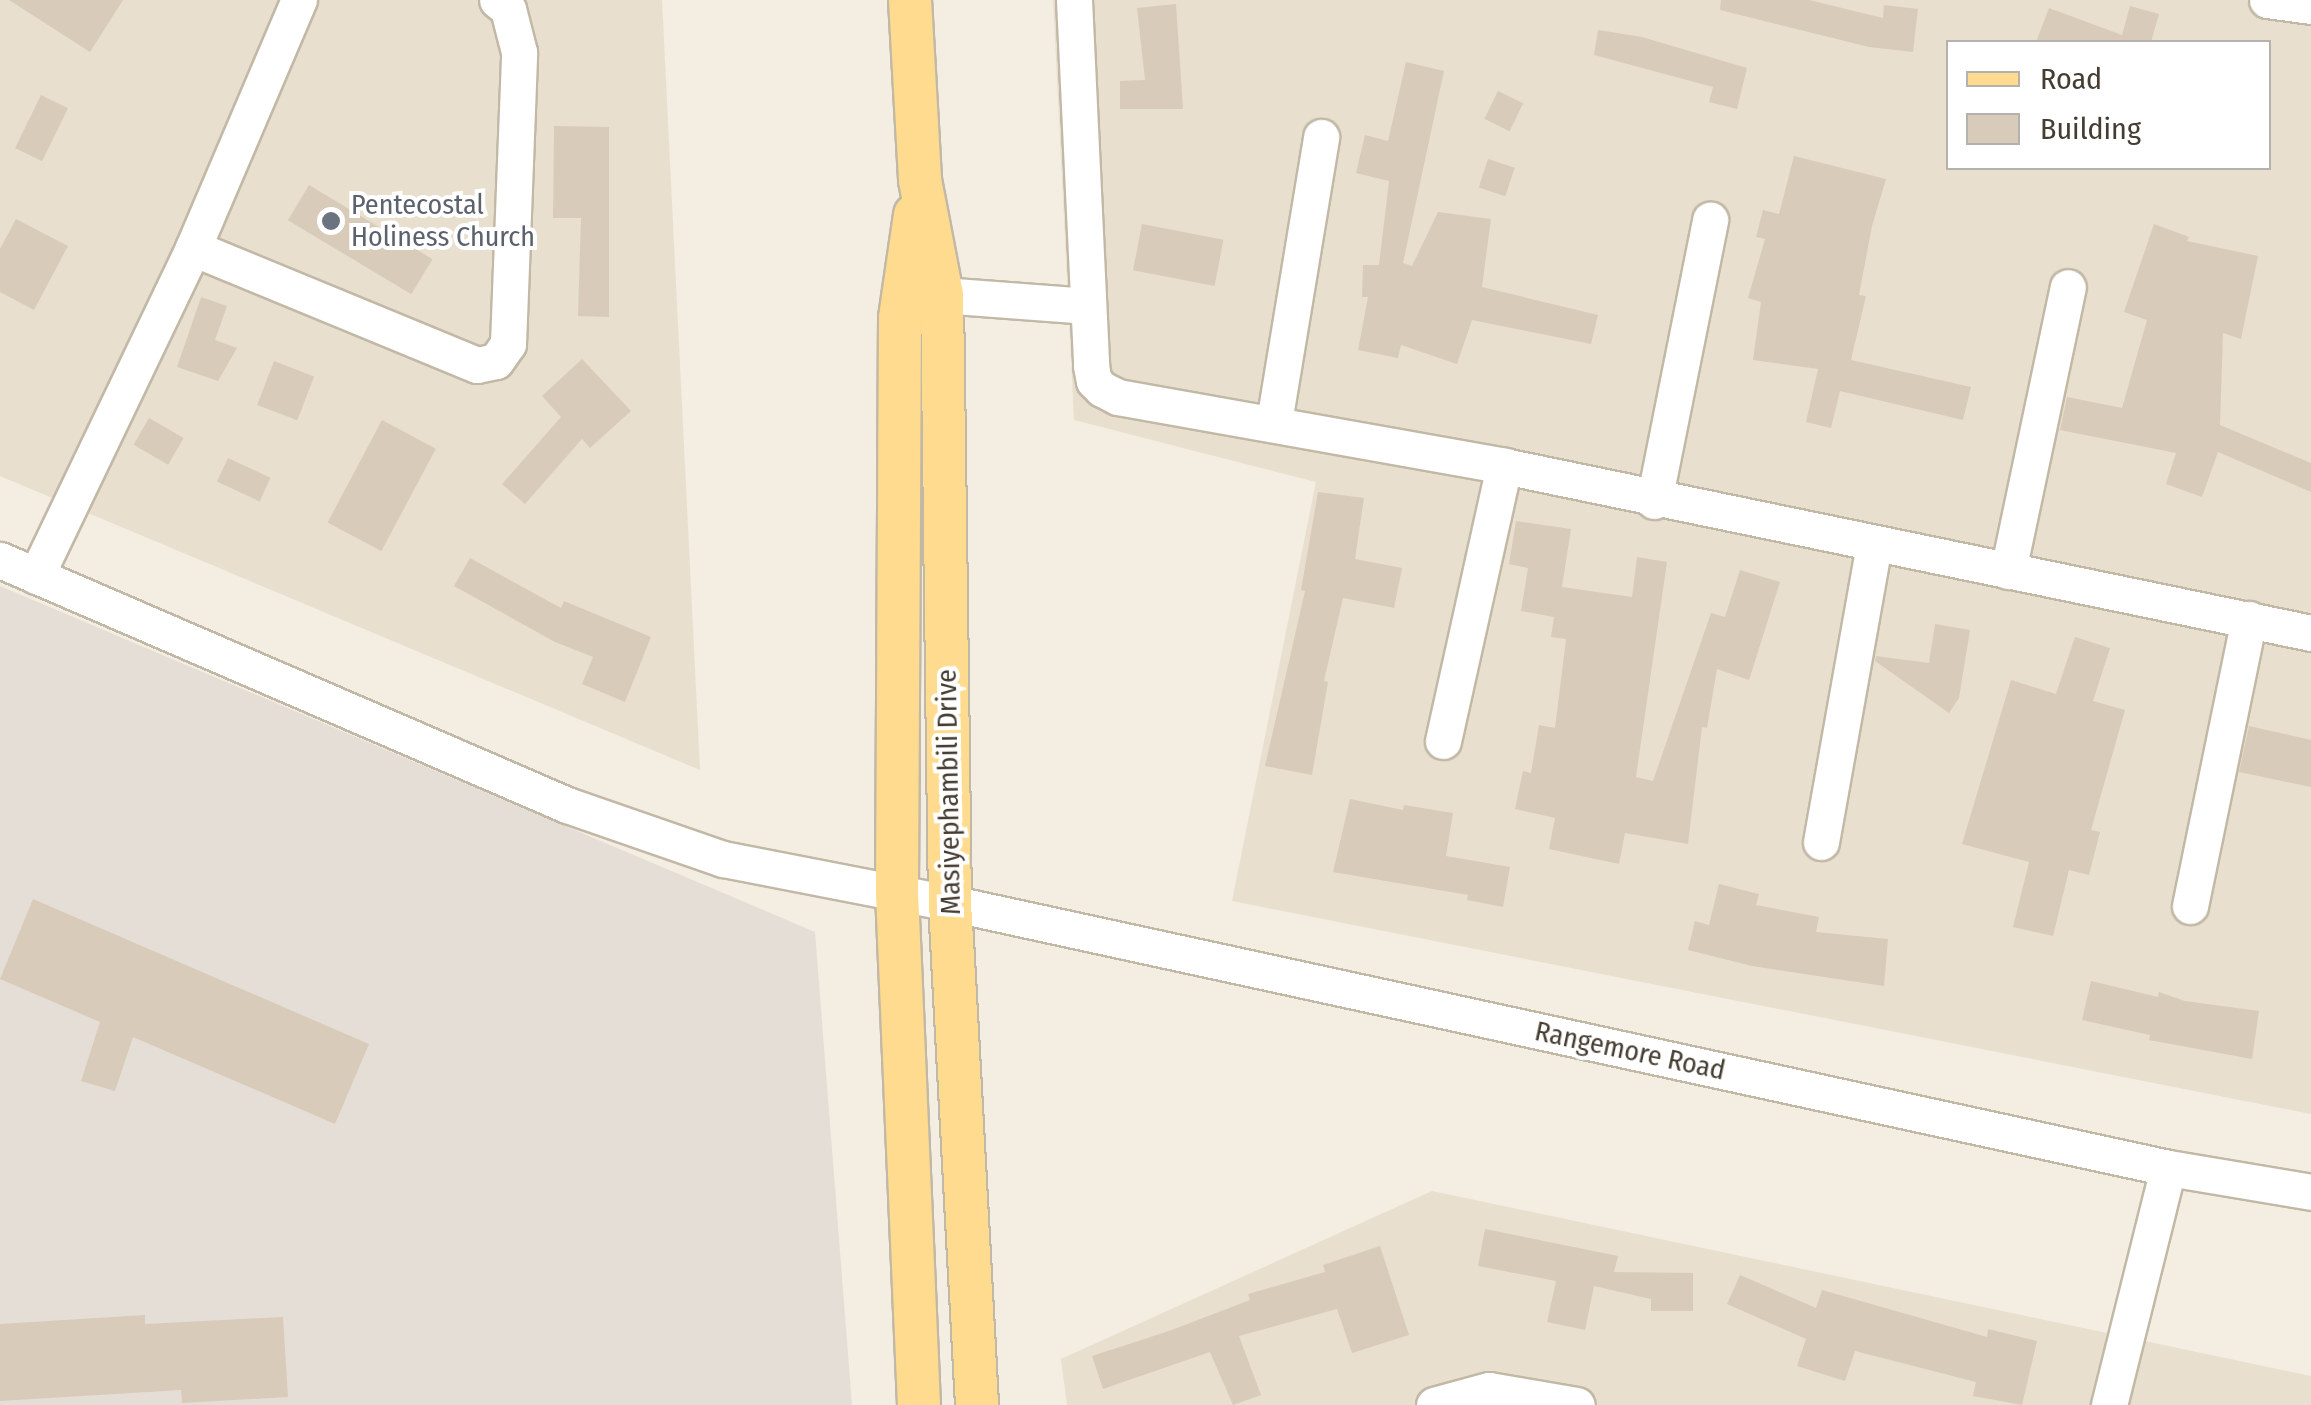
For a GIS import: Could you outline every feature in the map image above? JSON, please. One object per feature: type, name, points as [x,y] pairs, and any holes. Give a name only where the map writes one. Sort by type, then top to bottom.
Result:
[{"type":"main road","name":"Masiyephambili Drive","points":[[910,0],[920,180],[942,295],[950,903],[977,1405]]},
{"type":"main road","name":"Masiyephambili Drive","points":[[919,1405],[897,893],[900,318],[920,180]]},
{"type":"street","points":[[36,576],[193,248],[298,0]]},
{"type":"street","points":[[193,248],[477,365],[496,362],[508,344],[520,52],[508,9],[498,0]]},
{"type":"street","points":[[1074,0],[1091,366],[1094,381],[1102,389],[1118,396],[1504,466],[2311,633]]},
{"type":"street","points":[[2267,0],[2311,6]]},
{"type":"street","points":[[1274,422],[1321,136]]},
{"type":"street","points":[[1654,500],[1710,220]]},
{"type":"street","points":[[2008,571],[2068,287]]},
{"type":"street","points":[[942,295],[1088,306]]},
{"type":"street","points":[[1442,741],[1504,466]]},
{"type":"street","points":[[1820,842],[1874,545]]},
{"type":"street","name":"Rangemore Road","points":[[0,560],[648,836],[723,859],[950,903],[2168,1168],[2311,1192]]},
{"type":"street","points":[[2190,906],[2250,619]]},
{"type":"street","points":[[2109,1405],[2168,1168]]},
{"type":"street","points":[[1434,1405],[1488,1390],[1577,1405]]},
{"type":"shaded area","points":[[0,0],[662,0],[700,770],[0,476]]},
{"type":"shaded area","points":[[1053,0],[2311,0],[2311,1114],[1232,901],[1316,482],[1074,420]]},
{"type":"shaded area","points":[[0,586],[815,932],[852,1405],[0,1405]]},
{"type":"shaded area","points":[[1432,1191],[2311,1376],[2311,1405],[1067,1405],[1061,1359]]},
{"type":"building","points":[[9,0],[123,0],[90,52]]},
{"type":"building","points":[[1721,0],[1809,0],[1883,18],[1884,5],[1918,9],[1913,52],[1869,47],[1720,10]]},
{"type":"building","points":[[1176,4],[1183,109],[1120,109],[1120,81],[1145,80],[1137,8]]},
{"type":"building","points":[[2130,6],[2159,14],[2152,40],[2037,40],[2049,8],[2122,35]]},
{"type":"building","points":[[1598,30],[1642,37],[1747,68],[1737,109],[1709,102],[1713,87],[1594,55]]},
{"type":"building","points":[[1406,62],[1444,71],[1403,263],[1412,266],[1438,212],[1491,219],[1482,287],[1598,315],[1591,344],[1472,320],[1457,364],[1401,345],[1398,358],[1358,350],[1368,297],[1362,297],[1363,265],[1379,265],[1389,181],[1356,173],[1365,135],[1388,141]]},
{"type":"building","points":[[1498,91],[1523,103],[1510,131],[1484,119]]},
{"type":"building","points":[[41,95],[68,108],[42,161],[15,148]]},
{"type":"building","points":[[554,126],[609,127],[609,317],[578,316],[581,218],[553,218]]},
{"type":"building","points":[[1794,156],[1886,179],[1872,226],[1859,295],[1866,296],[1851,360],[1971,387],[1963,420],[1840,391],[1831,428],[1806,422],[1818,369],[1753,360],[1761,302],[1748,298],[1765,239],[1756,237],[1763,210],[1779,214]]},
{"type":"building","points":[[1488,159],[1515,168],[1505,196],[1479,188]]},
{"type":"building","points":[[309,185],[432,259],[411,294],[288,220]]},
{"type":"building","points":[[16,219],[68,246],[34,310],[0,292],[0,249]]},
{"type":"building","points":[[1142,224],[1223,240],[1215,286],[1133,270]]},
{"type":"building","points":[[2154,224],[2189,237],[2187,241],[2258,256],[2241,339],[2223,333],[2220,425],[2311,463],[2311,492],[2218,452],[2202,497],[2166,484],[2176,453],[2060,430],[2067,397],[2122,408],[2147,320],[2124,312]]},
{"type":"building","points":[[201,297],[227,306],[215,340],[237,348],[218,381],[177,367]]},
{"type":"building","points":[[582,359],[631,411],[590,448],[582,439],[525,504],[502,484],[561,417],[542,396]]},
{"type":"building","points":[[274,361],[314,376],[297,420],[257,405]]},
{"type":"building","points":[[149,418],[184,438],[168,465],[134,445]]},
{"type":"building","points":[[382,420],[436,449],[381,551],[328,522]]},
{"type":"building","points":[[228,458],[271,478],[260,501],[217,482]]},
{"type":"building","points":[[1318,492],[1364,498],[1355,559],[1402,568],[1394,608],[1343,598],[1324,681],[1328,682],[1312,775],[1265,766],[1305,591],[1301,590]]},
{"type":"building","points":[[1516,521],[1571,529],[1562,587],[1632,597],[1637,557],[1667,562],[1636,777],[1653,781],[1711,613],[1725,617],[1740,570],[1780,582],[1749,680],[1717,669],[1707,728],[1702,727],[1688,844],[1625,833],[1619,864],[1549,849],[1555,818],[1515,809],[1523,771],[1531,773],[1539,725],[1555,728],[1566,639],[1551,637],[1554,617],[1521,611],[1528,568],[1509,564]]},
{"type":"building","points":[[470,558],[561,608],[564,601],[651,637],[625,702],[582,684],[593,657],[555,642],[454,586]]},
{"type":"building","points":[[1935,624],[1970,630],[1959,698],[1949,713],[1875,661],[1876,656],[1929,663]]},
{"type":"building","points":[[2075,637],[2110,648],[2093,701],[2125,710],[2091,830],[2100,832],[2089,875],[2069,870],[2053,936],[2013,927],[2029,862],[1962,844],[2011,680],[2056,694]]},
{"type":"building","points":[[2249,726],[2311,740],[2311,787],[2239,772]]},
{"type":"building","points":[[1350,799],[1403,810],[1404,805],[1453,813],[1446,856],[1510,867],[1503,907],[1467,900],[1468,895],[1333,872]]},
{"type":"building","points":[[1719,884],[1759,894],[1756,905],[1819,917],[1816,932],[1888,939],[1884,986],[1752,966],[1688,950],[1695,921],[1709,925]]},
{"type":"building","points":[[33,899],[369,1044],[335,1124],[133,1037],[115,1091],[81,1081],[100,1022],[0,979]]},
{"type":"building","points":[[2091,981],[2158,997],[2159,992],[2185,1001],[2259,1011],[2252,1059],[2149,1040],[2150,1035],[2082,1020]]},
{"type":"building","points":[[1485,1229],[1618,1256],[1614,1272],[1693,1273],[1693,1311],[1651,1311],[1651,1299],[1594,1286],[1585,1330],[1547,1322],[1556,1281],[1478,1266]]},
{"type":"building","points":[[1380,1246],[1409,1335],[1352,1353],[1337,1309],[1239,1336],[1261,1395],[1233,1405],[1210,1352],[1103,1389],[1092,1356],[1250,1300],[1248,1294],[1325,1272],[1323,1265]]},
{"type":"building","points":[[1740,1275],[1816,1308],[1822,1290],[1987,1337],[1988,1329],[2037,1341],[2022,1405],[1973,1396],[1976,1382],[1855,1351],[1845,1381],[1797,1366],[1806,1339],[1727,1304]]},
{"type":"building","points":[[145,1315],[145,1324],[283,1317],[288,1397],[182,1403],[181,1390],[0,1401],[0,1324]]},
{"type":"place","name":"Pentecostal Holiness Church","points":[[331,221]]}]
